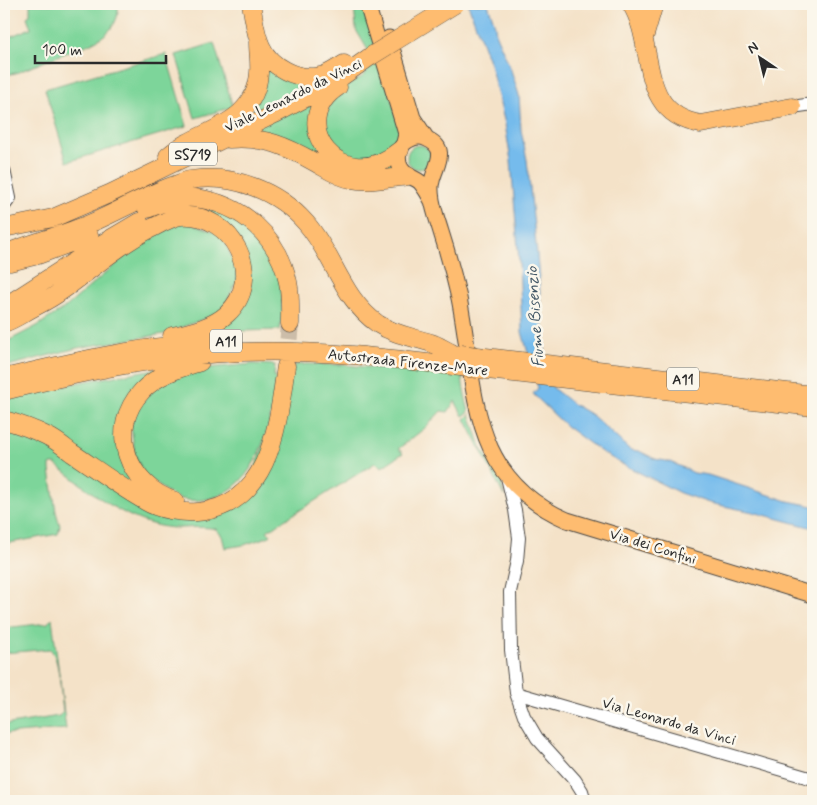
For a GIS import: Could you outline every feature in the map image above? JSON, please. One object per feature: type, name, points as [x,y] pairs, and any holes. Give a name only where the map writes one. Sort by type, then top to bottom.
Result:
[{"type":"highway","points":[[168,156],[185,144],[228,123],[247,106],[258,80],[258,38],[251,4]]},
{"type":"highway","name":"SS719","points":[[371,56],[455,4]]},
{"type":"highway","points":[[631,4],[639,20],[644,38],[650,74],[660,98],[675,115],[701,124],[792,107]]},
{"type":"highway","points":[[644,38],[654,4]]},
{"type":"highway","points":[[258,38],[265,54],[280,68],[294,74],[306,76],[319,76],[348,62],[371,56]]},
{"type":"highway","points":[[371,56],[356,74],[332,90],[323,101],[317,118],[320,141],[334,158],[340,162],[357,166],[381,163],[402,146]]},
{"type":"highway","name":"Viale Leonardo da Vinci","points":[[4,228],[61,214],[109,194],[222,140],[330,85],[371,56]]},
{"type":"highway","name":"Viale Leonardo da Vinci","points":[[4,220],[50,209],[104,187],[327,81],[371,56]]},
{"type":"highway","points":[[222,140],[257,139],[277,143],[352,180],[412,177]]},
{"type":"highway","points":[[4,254],[89,224],[190,180],[223,180],[252,186],[273,195],[292,208],[307,224],[322,245],[354,302],[372,319],[380,325],[406,337],[432,343],[466,360]]},
{"type":"highway","points":[[4,263],[38,255],[95,234],[166,201],[194,197],[236,210],[252,221],[267,236],[276,249],[288,282],[290,324]]},
{"type":"highway","points":[[4,307],[100,245],[143,220],[169,208],[193,204],[218,204]]},
{"type":"highway","points":[[4,323],[58,294],[136,236],[169,219],[181,216],[194,217],[206,219],[218,225],[234,241],[242,261],[244,280],[241,292],[229,313],[217,322],[179,335],[148,340],[128,351]]},
{"type":"highway","name":"Autostrada Firenze-Mare","points":[[4,378],[128,351],[204,342],[303,340],[353,342],[524,368],[813,395]]},
{"type":"highway","points":[[244,352],[191,364],[172,372],[156,380],[135,400],[126,416],[124,437],[126,451],[137,474],[154,491],[170,500],[187,504],[210,503],[230,494],[252,480],[258,473],[272,446],[278,422],[286,366]]},
{"type":"highway","name":"Autostrada Firenze-Mare","points":[[4,390],[71,375],[155,360],[244,352],[330,353],[466,360]]},
{"type":"highway","name":"Autostrada Firenze-Mare","points":[[554,371],[813,407]]},
{"type":"highway","points":[[4,420],[48,437],[147,502],[175,511],[203,511],[220,507],[242,494],[250,486],[252,480]]},
{"type":"main road","points":[[367,4],[406,134],[398,155],[400,167],[423,186],[432,201]]},
{"type":"main road","points":[[378,4],[413,118],[427,139]]},
{"type":"main road","points":[[402,146],[415,138],[427,139],[433,142],[440,154],[440,161],[431,183],[432,201]]},
{"type":"main road","points":[[412,177],[428,177],[434,172]]},
{"type":"main road","name":"Via dei Confini","points":[[432,201],[458,292],[479,418],[486,440],[506,474],[516,486],[538,505],[566,520],[813,596]]},
{"type":"street","points":[[792,107],[813,104]]},
{"type":"street","points":[[4,170],[7,200]]},
{"type":"street","points":[[506,474],[515,510],[519,538],[517,561],[510,592],[512,668],[516,693],[524,716],[536,738],[575,780],[582,791],[585,801]]},
{"type":"street","name":"Via Leonardo da Vinci","points":[[516,693],[813,779]]},
{"type":"green space","points":[[30,4],[118,4],[114,24],[101,38],[16,73],[4,75],[4,39],[31,28],[27,17],[30,15]]},
{"type":"green space","points":[[354,4],[365,4],[402,136],[377,160],[340,157],[321,127],[335,92],[362,77],[375,62],[356,30]]},
{"type":"green space","points":[[214,43],[233,107],[195,118],[176,55]]},
{"type":"green space","points":[[166,54],[187,126],[67,162],[45,89]]},
{"type":"green space","points":[[264,62],[307,84],[253,112]]},
{"type":"green space","points":[[315,98],[324,154],[391,161],[399,174],[368,177],[249,129]]},
{"type":"green space","points":[[419,145],[428,148],[431,157],[428,166],[419,169],[410,166],[407,157],[410,148]]},
{"type":"green space","points":[[180,209],[215,210],[249,228],[269,254],[281,289],[282,312],[280,330],[206,332],[237,308],[236,236]]},
{"type":"green space","points":[[183,221],[222,234],[239,276],[222,312],[164,334],[77,348],[4,367],[4,343],[37,326],[66,307],[139,244]]},
{"type":"green space","points":[[253,364],[275,365],[274,376],[276,376],[267,432],[251,467],[240,482],[225,493],[208,499],[185,500],[168,493],[137,468],[130,420],[153,387],[197,369]]},
{"type":"green space","points":[[294,365],[345,365],[462,376],[469,412],[463,416],[455,401],[448,412],[441,411],[425,428],[398,449],[403,453],[382,467],[375,463],[267,531],[270,536],[244,545],[225,548],[222,536],[216,529],[165,527],[134,518],[93,494],[55,464],[50,465],[50,470],[60,526],[58,534],[4,544],[4,424],[15,427],[164,512],[244,498]]},
{"type":"green space","points":[[167,367],[120,422],[155,497],[4,416],[4,399],[81,382]]},
{"type":"green space","points":[[470,414],[481,447],[501,481],[504,496],[465,419]]},
{"type":"green space","points":[[52,618],[60,683],[56,660],[50,649],[4,653],[4,628],[48,623]]},
{"type":"green space","points":[[61,692],[66,729],[4,734],[4,725],[59,716],[63,712]]},
{"type":"water","name":"Fiume Bisenzio","points":[[468,4],[488,4],[495,25],[496,35],[510,67],[519,95],[521,130],[527,160],[537,254],[544,344],[551,383],[554,389],[573,404],[592,415],[630,450],[639,451],[655,459],[671,462],[694,473],[708,475],[788,501],[813,506],[813,528],[753,512],[709,503],[680,493],[600,451],[566,426],[533,394],[538,388],[522,332],[519,261],[511,161],[505,124],[490,64]]},
{"type":"tunnel","points":[[286,366],[290,324]]}]
